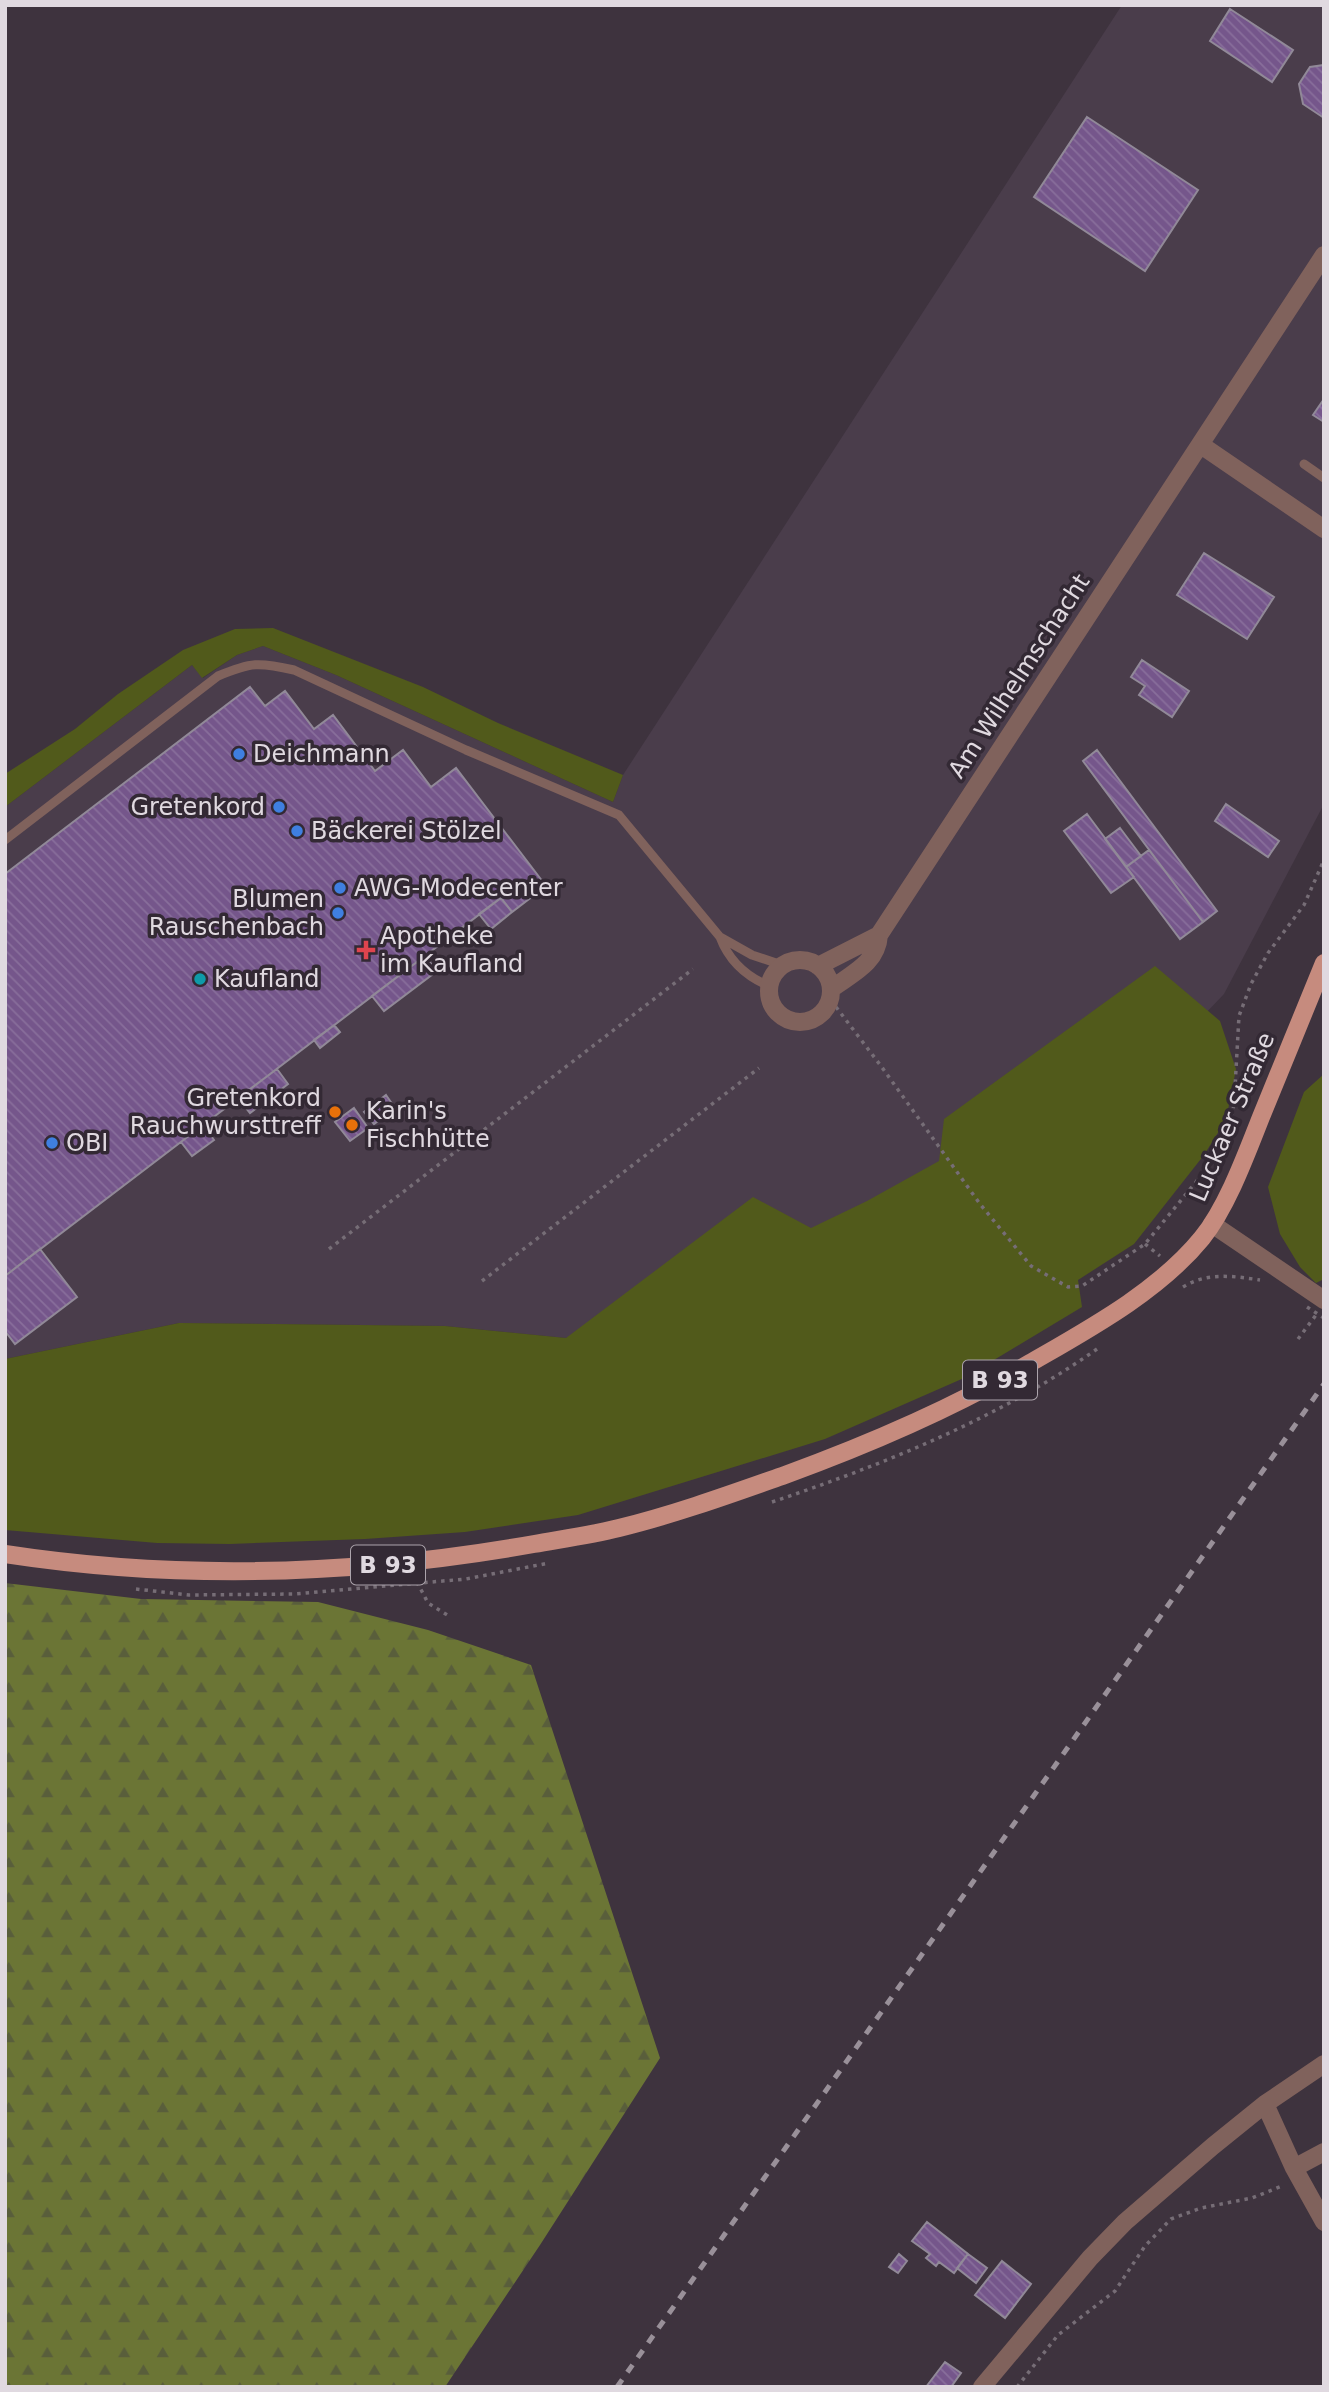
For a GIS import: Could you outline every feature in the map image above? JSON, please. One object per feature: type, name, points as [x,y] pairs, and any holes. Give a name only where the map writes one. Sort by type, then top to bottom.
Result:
[{"type":"main road","name":"Luckaer Straße","points":[[415,1563],[618,1528],[762,1483],[835,1457],[979,1393],[1095,1324],[1174,1269],[1212,1224],[1247,1152],[1324,963]]},
{"type":"main road","name":"B 93","points":[[5,1554],[157,1569],[270,1572],[415,1563]]},
{"type":"street","name":"Am Wilhelmschacht","points":[[818,966],[879,934],[1324,255]]},
{"type":"street","points":[[1200,445],[1324,528]]},
{"type":"street","name":"Am Wilhelmschacht","points":[[769,986],[770,1003],[778,1014],[790,1021],[804,1023],[817,1018],[827,1009],[830,995],[872,958],[878,948],[879,934]]},
{"type":"street","points":[[769,986],[772,976],[782,965],[803,960],[818,966],[828,976],[830,995]]},
{"type":"street","points":[[1212,1224],[1317,1302]]},
{"type":"street","points":[[982,2387],[1082,2267],[1125,2222],[1265,2104],[1324,2064]]},
{"type":"street","points":[[1265,2104],[1324,2222]]},
{"type":"street","points":[[1297,2172],[1324,2152]]},
{"type":"lane","points":[[1304,464],[1324,478]]},
{"type":"lane","points":[[5,840],[218,676],[246,664],[265,664],[294,670],[466,750],[619,815],[720,937],[726,953],[742,971],[769,986]]},
{"type":"lane","points":[[720,937],[752,955],[782,965]]},
{"type":"path","points":[[830,995],[980,1204],[1031,1266],[1069,1287],[1082,1286],[1145,1244],[1196,1182],[1226,1135],[1234,1105],[1239,1016],[1251,984],[1268,953],[1304,905],[1324,860]]},
{"type":"path","points":[[329,1249],[693,969]]},
{"type":"path","points":[[482,1281],[759,1068]]},
{"type":"path","points":[[1189,1283],[1221,1275],[1268,1283]]},
{"type":"path","points":[[1297,1300],[1317,1302]]},
{"type":"path","points":[[1317,1302],[1324,1318]]},
{"type":"path","points":[[1298,1339],[1317,1302]]},
{"type":"path","points":[[415,1563],[417,1583],[428,1603],[449,1616]]},
{"type":"path","points":[[1017,2387],[1058,2335],[1115,2291],[1145,2246],[1171,2219],[1201,2208],[1252,2198],[1297,2172]]},
{"type":"shaded area","points":[[1122,5],[1324,5],[1324,804],[1224,994],[1057,1169],[566,1338],[445,1326],[179,1323],[5,1359],[5,807],[192,665],[203,678],[237,655],[263,646],[336,675],[613,802],[623,775]]},
{"type":"green space","points":[[273,628],[423,687],[498,723],[623,775],[613,802],[336,675],[263,646],[237,655],[202,678],[192,665],[5,807],[5,774],[75,729],[118,694],[183,650],[235,629]]},
{"type":"green space","points":[[1155,966],[1220,1021],[1236,1069],[1226,1120],[1204,1155],[1134,1244],[1078,1280],[1082,1307],[964,1378],[825,1439],[578,1515],[465,1532],[230,1544],[157,1543],[5,1530],[5,1359],[179,1323],[445,1326],[566,1338],[753,1197],[811,1228],[939,1161],[944,1119]]},
{"type":"green space","points":[[1324,1074],[1324,1279],[1316,1283],[1300,1267],[1280,1234],[1268,1187],[1304,1092]]},
{"type":"green space","points":[[5,1583],[141,1599],[318,1602],[428,1630],[531,1665],[660,2058],[445,2387],[5,2387]]},
{"type":"building","points":[[1230,9],[1293,50],[1272,82],[1210,41]]},
{"type":"building","points":[[1324,65],[1324,118],[1303,104],[1299,84],[1310,67]]},
{"type":"building","points":[[1087,117],[1198,190],[1145,271],[1034,197]]},
{"type":"building","points":[[1324,399],[1324,422],[1313,415]]},
{"type":"building","points":[[1204,553],[1274,597],[1247,639],[1177,595]]},
{"type":"building","points":[[1142,660],[1189,691],[1172,717],[1139,695],[1145,686],[1131,677]]},
{"type":"building","name":"Kaufland","points":[[250,687],[265,706],[285,691],[314,729],[333,715],[375,771],[403,750],[431,787],[456,768],[546,886],[512,912],[501,898],[5,1276],[5,874]]},
{"type":"building","points":[[1097,750],[1217,911],[1203,922],[1083,761]]},
{"type":"building","points":[[1226,804],[1279,841],[1268,857],[1215,821]]},
{"type":"building","points":[[1087,814],[1134,877],[1111,893],[1064,831]]},
{"type":"building","points":[[1120,828],[1141,856],[1126,867],[1105,839]]},
{"type":"building","points":[[1149,850],[1203,922],[1180,939],[1126,867]]},
{"type":"building","points":[[501,898],[512,912],[491,929],[479,914]]},
{"type":"building","points":[[425,956],[437,971],[384,1011],[372,996]]},
{"type":"building","points":[[334,1025],[340,1032],[320,1048],[314,1040]]},
{"type":"building","points":[[277,1069],[288,1084],[250,1113],[238,1098]]},
{"type":"building","points":[[386,1095],[395,1108],[374,1124],[364,1112]]},
{"type":"building","name":"Karin's Fischhütte","points":[[354,1108],[368,1128],[350,1141],[335,1122]]},
{"type":"building","points":[[203,1125],[214,1140],[192,1156],[181,1142]]},
{"type":"building","points":[[40,1249],[77,1297],[15,1344],[5,1331],[5,1276]]},
{"type":"building","points":[[927,2222],[968,2254],[954,2273],[939,2262],[936,2266],[926,2258],[930,2254],[912,2241]]},
{"type":"building","points":[[899,2254],[907,2261],[898,2273],[889,2267]]},
{"type":"building","points":[[968,2254],[987,2268],[976,2283],[957,2268]]},
{"type":"building","points":[[1002,2261],[1031,2284],[1005,2318],[975,2295]]},
{"type":"building","points":[[945,2362],[961,2373],[951,2387],[926,2387]]},
{"type":"railway","points":[[617,2387],[1324,1384]]},
{"type":"place","name":"Deichmann","points":[[239,754]]},
{"type":"place","name":"Gretenkord","points":[[279,807]]},
{"type":"place","name":"Bäckerei Stölzel","points":[[297,831]]},
{"type":"place","name":"AWG-Modecenter","points":[[340,888]]},
{"type":"place","name":"Blumen Rauschenbach","points":[[338,913]]},
{"type":"place","name":"Apotheke im Kaufland","points":[[366,950]]},
{"type":"place","name":"Kaufland","points":[[200,979]]},
{"type":"place","name":"Gretenkord Rauchwursttreff","points":[[335,1112]]},
{"type":"place","name":"Karin's Fischhütte","points":[[352,1125]]},
{"type":"place","name":"OBI","points":[[52,1143]]}]
